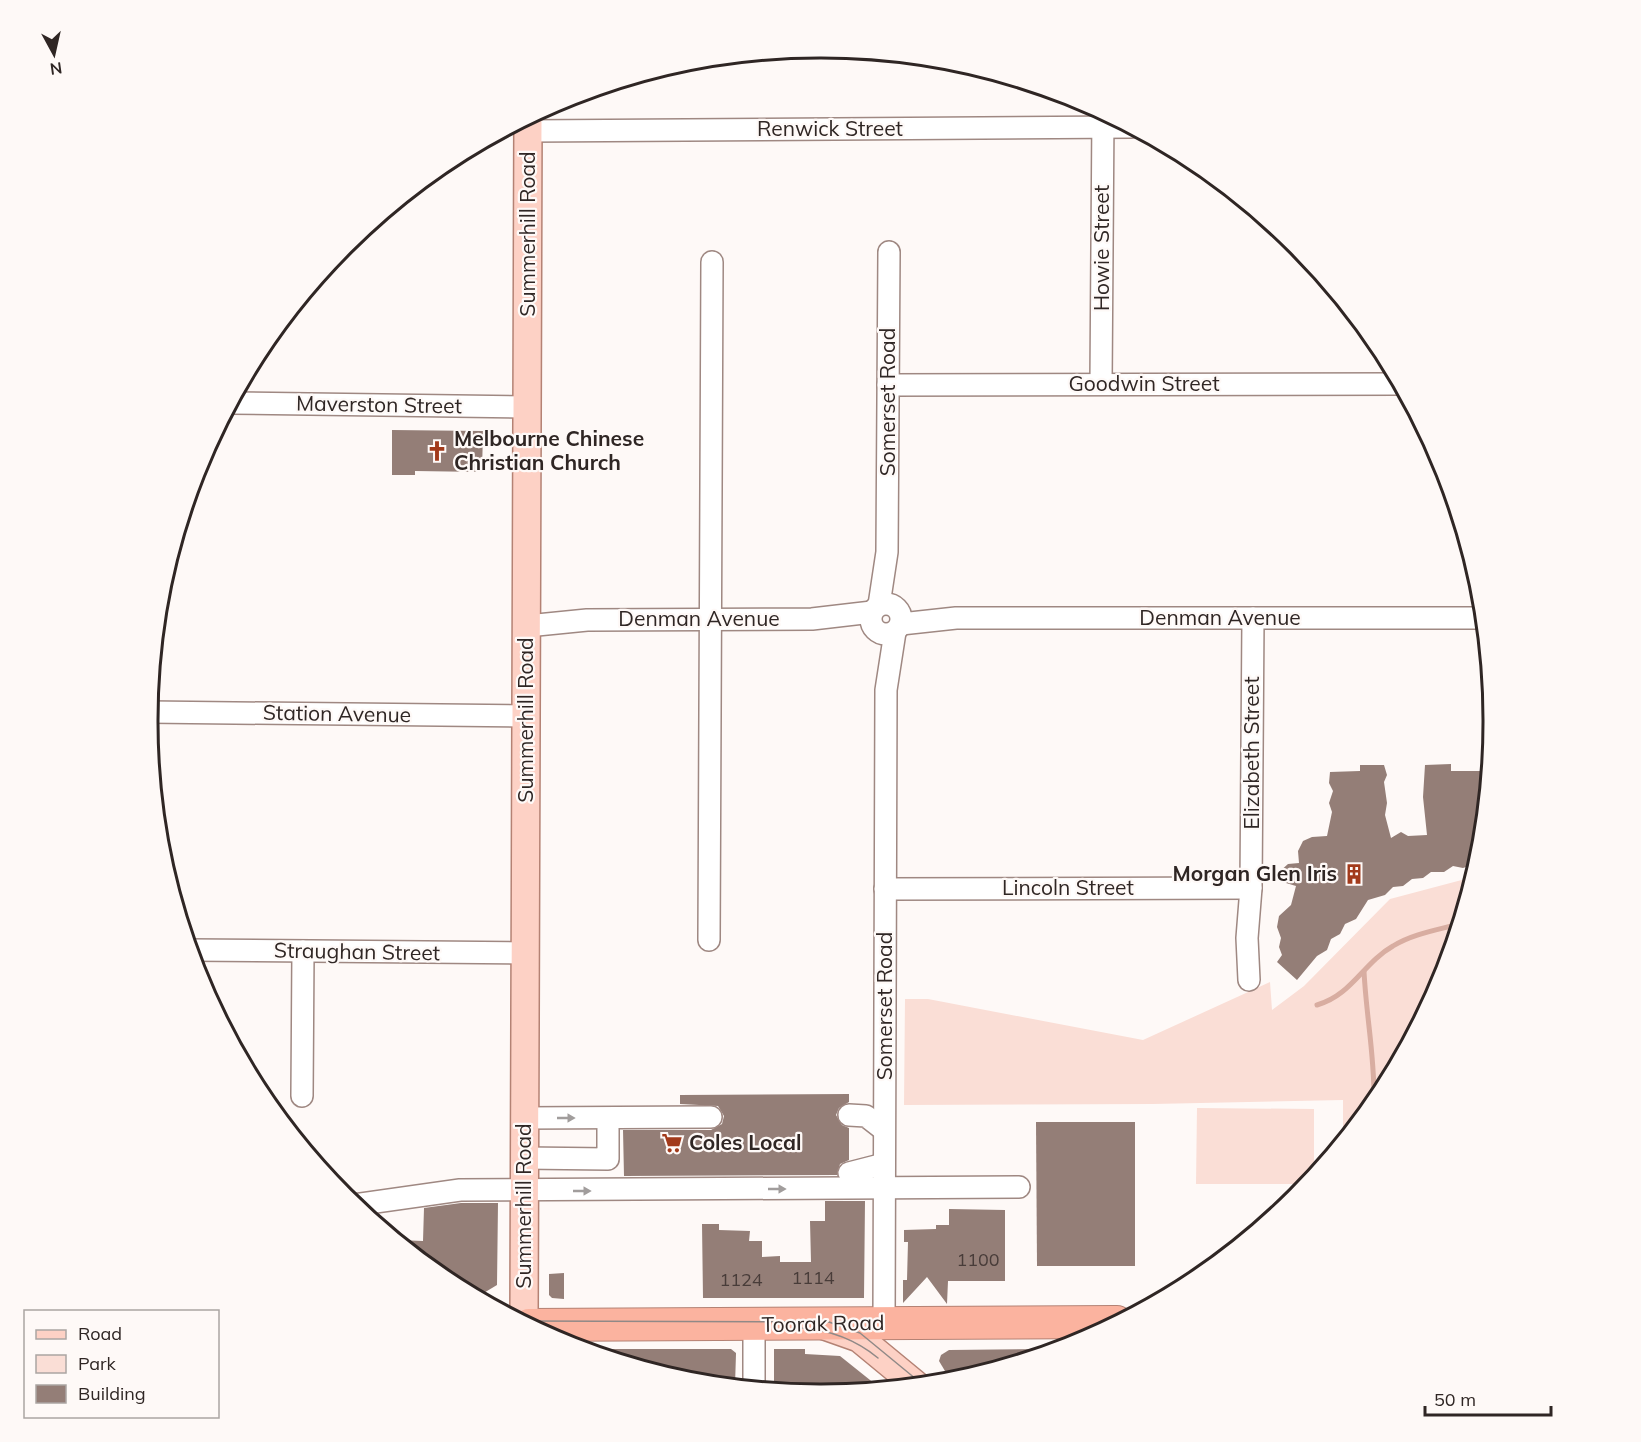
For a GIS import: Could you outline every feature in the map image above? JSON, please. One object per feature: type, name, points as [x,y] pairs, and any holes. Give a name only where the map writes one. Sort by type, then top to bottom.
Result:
[{"type":"highway","name":"Toorak Road","points":[[549,1325],[1098,1322]]},
{"type":"main road","name":"Summerhill Road","points":[[524,1313],[527,621],[525,128]]},
{"type":"main road","points":[[908,1378],[898,1353],[901,1340],[910,1329],[927,1323]]},
{"type":"main road","points":[[813,1324],[838,1329],[859,1338],[908,1378]]},
{"type":"street","name":"Renwick Street","points":[[529,126],[1099,120]]},
{"type":"street","name":"Howie Street","points":[[1101,384],[1103,122]]},
{"type":"street","name":"Somerset Road","points":[[884,1323],[889,252]]},
{"type":"street","points":[[709,940],[712,262]]},
{"type":"street","name":"Goodwin Street","points":[[888,385],[1390,384]]},
{"type":"street","name":"Maverston Street","points":[[240,403],[527,407]]},
{"type":"street","name":"Elizabeth Street","points":[[1249,980],[1247,938],[1251,888],[1253,618]]},
{"type":"street","name":"Denman Avenue","points":[[527,621],[1474,618]]},
{"type":"street","name":"Station Avenue","points":[[158,712],[526,716]]},
{"type":"street","name":"Lincoln Street","points":[[885,889],[1251,888]]},
{"type":"street","name":"Straughan Street","points":[[199,950],[525,953]]},
{"type":"street","points":[[302,1096],[303,951]]},
{"type":"street","points":[[849,1115],[867,1116],[884,1130]]},
{"type":"street","points":[[524,1118],[711,1117]]},
{"type":"street","points":[[524,1158],[608,1159],[608,1119]]},
{"type":"street","points":[[849,1173],[884,1164]]},
{"type":"street","points":[[367,1203],[454,1191],[1018,1186]]},
{"type":"street","points":[[754,1324],[754,1380]]},
{"type":"green space","points":[[1463,880],[1448,934],[1415,1014],[1371,1089],[1343,1128],[1343,1100],[1153,1104],[904,1105],[905,999],[928,999],[1143,1040],[1270,982],[1272,1010],[1304,986],[1390,899]]},
{"type":"green space","points":[[1197,1108],[1314,1109],[1314,1163],[1294,1184],[1196,1184]]},
{"type":"building","name":"Melbourne Chinese Christian Church","points":[[392,430],[483,431],[482,472],[415,471],[415,475],[392,475]]},
{"type":"building","name":"Morgan Glen Iris","points":[[1451,764],[1451,771],[1480,771],[1477,807],[1466,867],[1453,866],[1444,872],[1431,872],[1423,878],[1412,879],[1403,886],[1393,887],[1385,895],[1368,900],[1356,919],[1345,924],[1340,934],[1331,939],[1327,950],[1317,956],[1297,980],[1277,962],[1282,955],[1279,947],[1281,938],[1277,927],[1279,916],[1291,905],[1296,886],[1286,883],[1279,872],[1288,864],[1299,863],[1298,851],[1303,841],[1312,837],[1327,836],[1332,812],[1329,803],[1333,791],[1329,783],[1330,772],[1360,771],[1360,765],[1384,765],[1387,775],[1384,782],[1387,803],[1385,815],[1391,838],[1401,832],[1408,836],[1427,835],[1423,797],[1425,765]]},
{"type":"building","points":[[849,1094],[849,1102],[839,1108],[836,1115],[842,1125],[849,1128],[849,1160],[840,1164],[837,1175],[624,1176],[623,1130],[711,1130],[722,1124],[724,1116],[718,1106],[680,1104],[680,1095]]},
{"type":"building","points":[[1036,1122],[1135,1122],[1135,1266],[1037,1266]]},
{"type":"building","points":[[825,1201],[865,1201],[864,1298],[703,1298],[702,1224],[719,1224],[719,1230],[750,1231],[749,1241],[762,1241],[762,1257],[780,1256],[780,1262],[811,1262],[810,1221],[825,1221]]},
{"type":"building","points":[[461,1203],[498,1203],[497,1285],[485,1292],[409,1240],[423,1241],[424,1208]]},
{"type":"building","points":[[949,1209],[1005,1210],[1005,1281],[948,1281],[947,1304],[927,1277],[903,1303],[903,1280],[907,1280],[908,1242],[904,1242],[904,1230],[936,1229],[936,1225],[949,1225]]},
{"type":"building","points":[[564,1273],[564,1299],[552,1298],[549,1295],[549,1274]]},
{"type":"building","points":[[611,1349],[731,1349],[736,1353],[735,1378],[691,1371]]},
{"type":"building","points":[[774,1349],[805,1349],[805,1354],[840,1356],[872,1381],[820,1384],[774,1382]]},
{"type":"building","points":[[1029,1349],[945,1372],[939,1361],[941,1355],[949,1350]]},
{"type":"waterway","points":[[1317,1005],[1339,994],[1373,961],[1393,946],[1416,935],[1450,926]]},
{"type":"waterway","points":[[1364,971],[1373,1085]]},
{"type":"tram line","points":[[540,1321],[829,1322],[860,1333],[913,1377]]},
{"type":"tram line","points":[[801,1328],[842,1337],[878,1358]]},
{"type":"place","name":"Melbourne Chinese Christian Church","points":[[437,451]]},
{"type":"place","name":"Morgan Glen Iris","points":[[1354,874]]},
{"type":"place","name":"Coles Local","points":[[672,1143]]}]
